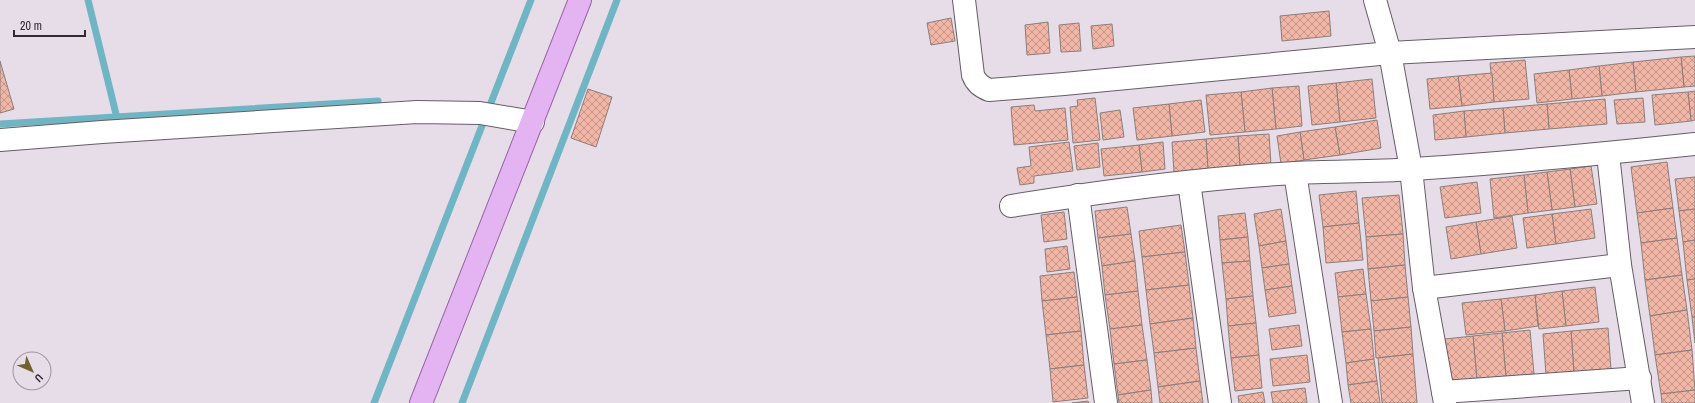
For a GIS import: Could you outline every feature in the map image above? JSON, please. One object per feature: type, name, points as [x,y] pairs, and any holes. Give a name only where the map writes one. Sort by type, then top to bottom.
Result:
[{"type":"main road","points":[[421,403],[580,0]]},
{"type":"street","points":[[964,0],[973,75],[975,81],[979,85],[989,90],[1072,84],[1390,53],[1695,37]]},
{"type":"street","points":[[1375,0],[1390,53],[1411,169],[1424,288],[1444,398],[1640,378]]},
{"type":"street","points":[[0,140],[417,112],[480,113],[533,122]]},
{"type":"street","points":[[1011,206],[1078,195],[1190,182],[1295,173],[1411,169],[1608,154],[1695,144]]},
{"type":"street","points":[[1608,154],[1620,265],[1643,403]]},
{"type":"street","points":[[1295,173],[1331,403]]},
{"type":"street","points":[[1190,182],[1220,403]]},
{"type":"street","points":[[1078,195],[1106,403]]},
{"type":"street","points":[[1424,288],[1620,265]]},
{"type":"building","points":[[1329,11],[1331,36],[1282,41],[1280,16]]},
{"type":"building","points":[[951,18],[955,41],[931,45],[927,23]]},
{"type":"building","points":[[1048,22],[1050,53],[1027,55],[1025,25]]},
{"type":"building","points":[[1079,23],[1081,51],[1061,52],[1059,25]]},
{"type":"building","points":[[1112,24],[1114,46],[1093,49],[1091,26]]},
{"type":"building","points":[[1695,56],[1695,86],[1684,87],[1681,57]]},
{"type":"building","points":[[1681,57],[1684,87],[1636,92],[1633,62]]},
{"type":"building","points":[[1525,60],[1529,99],[1494,102],[1490,63]]},
{"type":"building","points":[[0,61],[14,109],[0,113]]},
{"type":"building","points":[[1633,62],[1636,92],[1602,96],[1599,66]]},
{"type":"building","points":[[1599,66],[1602,96],[1572,99],[1569,70]]},
{"type":"building","points":[[1569,70],[1572,99],[1537,103],[1534,74]]},
{"type":"building","points":[[1492,73],[1494,102],[1462,106],[1458,76]]},
{"type":"building","points":[[1458,76],[1462,106],[1430,109],[1427,79]]},
{"type":"building","points":[[1372,79],[1376,118],[1340,122],[1336,83]]},
{"type":"building","points":[[1336,83],[1340,122],[1312,125],[1308,86]]},
{"type":"building","points":[[1299,86],[1302,126],[1276,129],[1272,88]]},
{"type":"building","points":[[1272,88],[1276,129],[1245,132],[1241,92]]},
{"type":"building","points":[[588,89],[612,97],[596,147],[571,138]]},
{"type":"building","points":[[1695,91],[1695,120],[1691,121],[1688,92]]},
{"type":"building","points":[[1241,92],[1245,132],[1210,135],[1206,95]]},
{"type":"building","points":[[1688,92],[1691,121],[1655,125],[1652,95]]},
{"type":"building","points":[[1095,98],[1100,140],[1073,143],[1070,107],[1078,106],[1077,100]]},
{"type":"building","points":[[1643,98],[1645,122],[1617,124],[1614,100]]},
{"type":"building","points":[[1605,99],[1607,124],[1549,129],[1547,104]]},
{"type":"building","points":[[1201,100],[1205,132],[1172,136],[1169,104]]},
{"type":"building","points":[[1169,104],[1172,136],[1137,140],[1133,108]]},
{"type":"building","points":[[1547,104],[1549,129],[1505,133],[1503,108]]},
{"type":"building","points":[[1034,105],[1035,111],[1065,108],[1068,140],[1014,145],[1011,107]]},
{"type":"building","points":[[1503,108],[1505,133],[1466,137],[1464,111]]},
{"type":"building","points":[[1120,110],[1124,137],[1103,140],[1100,113]]},
{"type":"building","points":[[1464,111],[1466,137],[1435,140],[1433,115]]},
{"type":"building","points":[[1377,120],[1381,148],[1340,155],[1335,127]]},
{"type":"building","points":[[1335,127],[1340,155],[1304,160],[1300,132]]},
{"type":"building","points":[[1300,132],[1304,160],[1281,164],[1277,136]]},
{"type":"building","points":[[1269,134],[1271,165],[1240,167],[1238,136]]},
{"type":"building","points":[[1238,136],[1240,167],[1208,170],[1206,139]]},
{"type":"building","points":[[1206,139],[1208,170],[1174,172],[1172,142]]},
{"type":"building","points":[[1069,142],[1073,171],[1034,176],[1034,183],[1020,185],[1017,168],[1031,166],[1029,147]]},
{"type":"building","points":[[1163,142],[1165,169],[1142,172],[1139,145]]},
{"type":"building","points":[[1098,143],[1100,167],[1077,170],[1074,146]]},
{"type":"building","points":[[1139,145],[1142,172],[1104,176],[1101,149]]},
{"type":"building","points":[[1667,162],[1673,208],[1637,213],[1631,167]]},
{"type":"building","points":[[1591,166],[1597,204],[1575,207],[1570,169]]},
{"type":"building","points":[[1570,169],[1575,207],[1552,210],[1547,172]]},
{"type":"building","points":[[1547,172],[1552,210],[1528,213],[1524,175]]},
{"type":"building","points":[[1524,175],[1528,213],[1494,218],[1490,179]]},
{"type":"building","points":[[1695,177],[1695,209],[1679,211],[1675,179]]},
{"type":"building","points":[[1477,182],[1481,213],[1445,218],[1440,187]]},
{"type":"building","points":[[1356,191],[1359,223],[1323,227],[1319,195]]},
{"type":"building","points":[[1399,195],[1403,234],[1366,237],[1362,198]]},
{"type":"building","points":[[1127,207],[1131,234],[1098,238],[1095,211]]},
{"type":"building","points":[[1673,208],[1677,238],[1641,243],[1637,213]]},
{"type":"building","points":[[1281,209],[1286,241],[1259,246],[1254,214]]},
{"type":"building","points":[[1591,209],[1595,238],[1556,244],[1552,214]]},
{"type":"building","points":[[1695,209],[1695,240],[1683,242],[1679,211]]},
{"type":"building","points":[[1064,212],[1067,239],[1044,242],[1041,215]]},
{"type":"building","points":[[1245,213],[1248,237],[1220,240],[1218,216]]},
{"type":"building","points":[[1552,214],[1556,244],[1527,248],[1523,218]]},
{"type":"building","points":[[1512,216],[1517,248],[1481,254],[1476,222]]},
{"type":"building","points":[[1476,222],[1481,254],[1451,259],[1446,227]]},
{"type":"building","points":[[1359,223],[1363,260],[1326,263],[1323,227]]},
{"type":"building","points":[[1181,225],[1185,252],[1142,257],[1139,231]]},
{"type":"building","points":[[1131,234],[1135,261],[1102,266],[1098,238]]},
{"type":"building","points":[[1403,234],[1405,265],[1368,269],[1366,237]]},
{"type":"building","points":[[1248,237],[1250,261],[1222,263],[1220,240]]},
{"type":"building","points":[[1677,238],[1682,275],[1645,280],[1641,243]]},
{"type":"building","points":[[1695,240],[1695,279],[1687,280],[1683,242]]},
{"type":"building","points":[[1286,241],[1289,264],[1262,268],[1259,246]]},
{"type":"building","points":[[1067,246],[1070,269],[1047,272],[1045,249]]},
{"type":"building","points":[[1185,252],[1189,285],[1146,290],[1142,257]]},
{"type":"building","points":[[1135,261],[1138,291],[1105,295],[1102,266]]},
{"type":"building","points":[[1250,261],[1253,296],[1226,299],[1222,263]]},
{"type":"building","points":[[1289,264],[1292,286],[1265,290],[1262,268]]},
{"type":"building","points":[[1405,265],[1408,297],[1371,301],[1368,269]]},
{"type":"building","points":[[1363,269],[1366,294],[1338,297],[1335,273]]},
{"type":"building","points":[[1074,272],[1077,297],[1042,301],[1040,276]]},
{"type":"building","points":[[1682,275],[1687,310],[1650,316],[1645,280]]},
{"type":"building","points":[[1695,279],[1695,317],[1692,317],[1687,280]]},
{"type":"building","points":[[1189,285],[1193,318],[1150,324],[1146,290]]},
{"type":"building","points":[[1292,286],[1296,313],[1269,317],[1265,290]]},
{"type":"building","points":[[1595,287],[1599,322],[1566,326],[1562,291]]},
{"type":"building","points":[[1138,291],[1142,325],[1110,329],[1105,295]]},
{"type":"building","points":[[1562,291],[1566,326],[1539,329],[1535,295]]},
{"type":"building","points":[[1366,294],[1371,329],[1342,332],[1338,297]]},
{"type":"building","points":[[1535,295],[1538,326],[1505,331],[1501,299]]},
{"type":"building","points":[[1253,296],[1256,323],[1228,326],[1226,299]]},
{"type":"building","points":[[1077,297],[1081,331],[1046,335],[1042,301]]},
{"type":"building","points":[[1408,297],[1411,327],[1374,331],[1371,301]]},
{"type":"building","points":[[1501,299],[1505,331],[1466,335],[1462,303]]},
{"type":"building","points":[[1687,310],[1692,350],[1655,355],[1650,316]]},
{"type":"building","points":[[1692,317],[1695,317],[1695,343]]},
{"type":"building","points":[[1193,318],[1196,348],[1154,353],[1150,324]]},
{"type":"building","points":[[1256,323],[1259,355],[1231,358],[1228,326]]},
{"type":"building","points":[[1142,325],[1147,360],[1114,364],[1110,329]]},
{"type":"building","points":[[1299,325],[1302,346],[1272,350],[1269,329]]},
{"type":"building","points":[[1411,327],[1413,354],[1376,358],[1374,331]]},
{"type":"building","points":[[1608,328],[1611,370],[1574,373],[1571,331]]},
{"type":"building","points":[[1371,329],[1374,359],[1346,363],[1342,332]]},
{"type":"building","points":[[1530,330],[1534,374],[1506,377],[1502,333]]},
{"type":"building","points":[[1081,331],[1084,365],[1050,369],[1046,335]]},
{"type":"building","points":[[1571,331],[1574,373],[1546,375],[1543,334]]},
{"type":"building","points":[[1502,333],[1506,377],[1477,380],[1473,336]]},
{"type":"building","points":[[1473,336],[1477,380],[1449,383],[1445,339]]},
{"type":"building","points":[[1196,348],[1200,381],[1158,387],[1154,353]]},
{"type":"building","points":[[1692,350],[1695,390],[1661,394],[1655,355]]},
{"type":"building","points":[[1413,354],[1417,403],[1382,403],[1378,358]]},
{"type":"building","points":[[1259,355],[1262,388],[1235,391],[1231,358]]},
{"type":"building","points":[[1307,355],[1310,382],[1273,386],[1270,359]]},
{"type":"building","points":[[1374,359],[1377,381],[1348,385],[1346,363]]},
{"type":"building","points":[[1147,360],[1151,390],[1118,395],[1114,364]]},
{"type":"building","points":[[1084,365],[1088,398],[1053,402],[1050,369]]},
{"type":"building","points":[[1200,381],[1203,403],[1160,403],[1158,387]]},
{"type":"building","points":[[1377,381],[1380,403],[1351,403],[1348,385]]},
{"type":"building","points":[[1305,388],[1307,403],[1273,403],[1271,392]]},
{"type":"building","points":[[1151,390],[1152,403],[1119,403],[1118,395]]},
{"type":"building","points":[[1695,390],[1695,403],[1662,403],[1661,394]]},
{"type":"building","points":[[1263,392],[1265,403],[1239,403],[1238,396]]},
{"type":"building","points":[[1088,401],[1089,403],[1072,403]]},
{"type":"waterway","points":[[88,0],[117,118]]},
{"type":"waterway","points":[[374,403],[531,0]]},
{"type":"waterway","points":[[462,403],[617,0]]},
{"type":"waterway","points":[[0,124],[378,101]]}]
